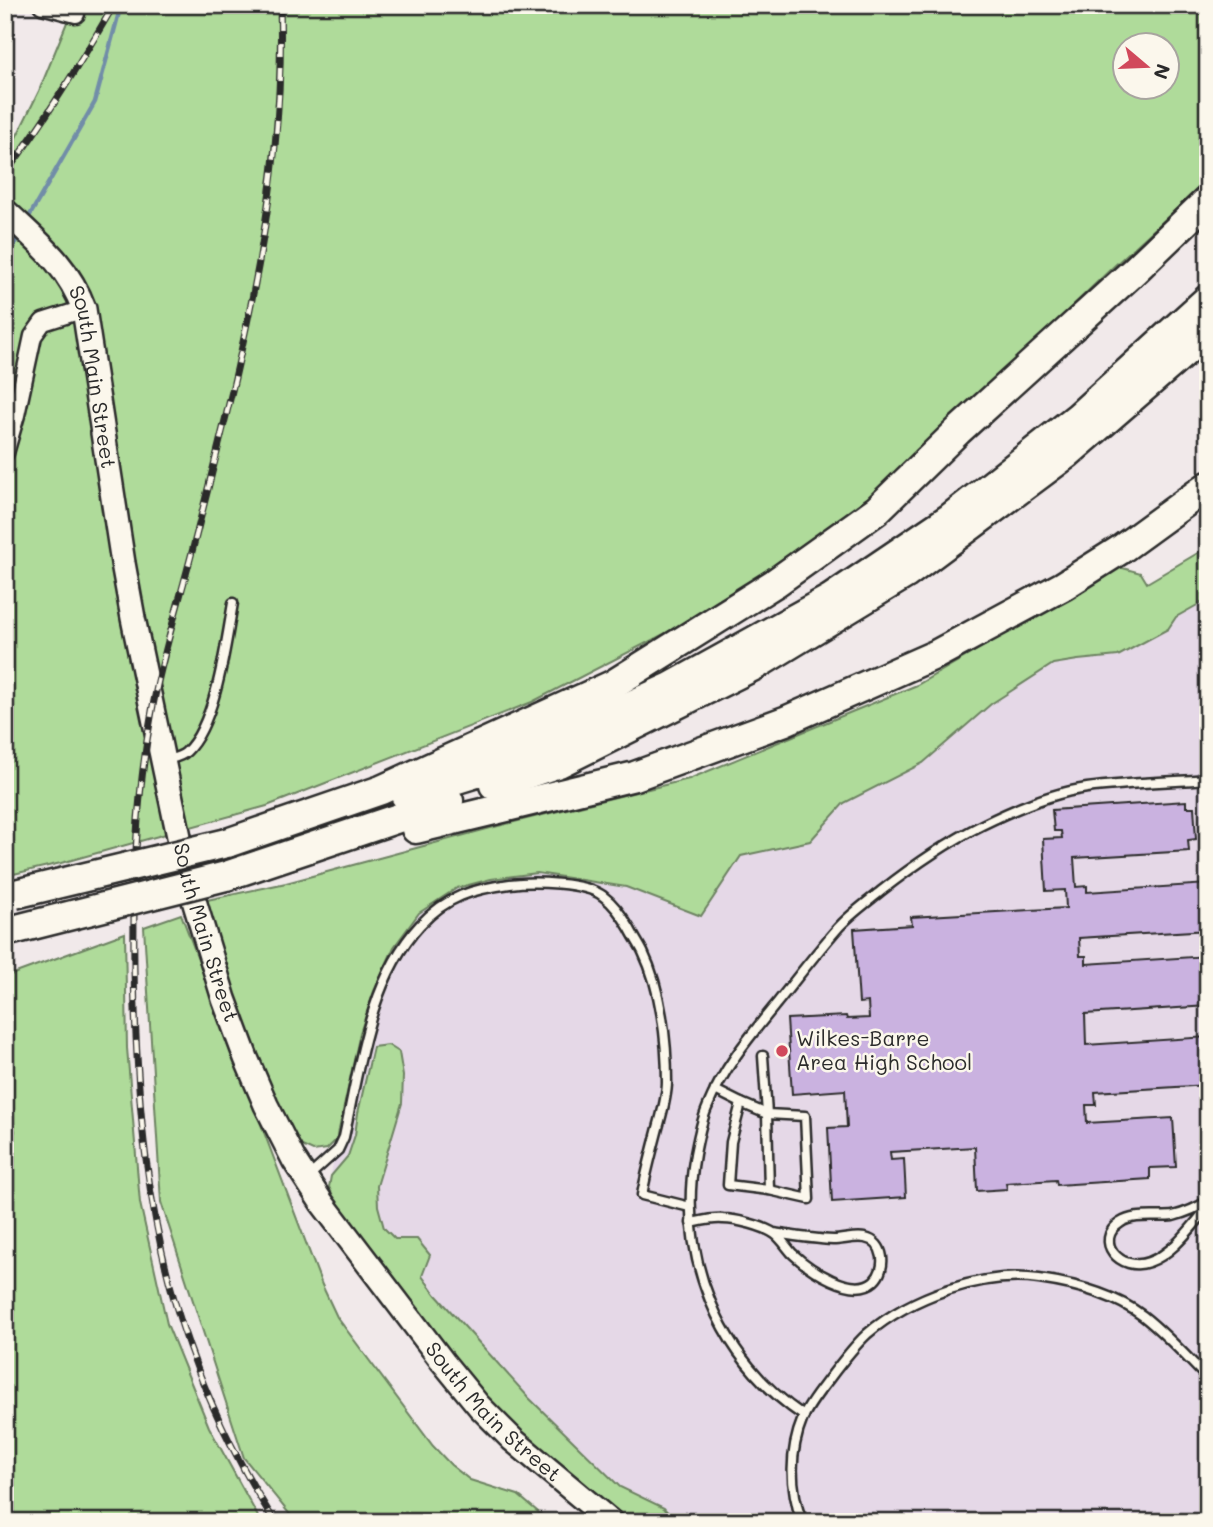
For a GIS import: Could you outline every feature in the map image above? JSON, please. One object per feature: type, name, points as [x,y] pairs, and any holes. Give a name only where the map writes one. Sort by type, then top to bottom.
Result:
[{"type":"highway","points":[[227,843],[381,790],[612,685],[775,583],[877,510],[958,431],[1208,200]]},
{"type":"highway","points":[[8,895],[363,808],[496,767],[671,687],[830,599],[950,518],[1078,417],[1208,299]]},
{"type":"highway","points":[[231,875],[559,763],[756,664],[906,574],[1067,454],[1208,332]]},
{"type":"highway","points":[[5,932],[635,776],[785,721],[937,654],[1063,586],[1120,550],[1208,486]]},
{"type":"main road","name":"South Main Street","points":[[9,214],[61,265],[84,309],[123,563],[190,884],[224,999],[266,1105],[294,1160],[322,1203],[479,1406],[513,1440],[611,1522]]},
{"type":"street","points":[[42,5],[76,14]]},
{"type":"street","points":[[5,453],[33,336],[43,322],[84,309]]},
{"type":"lane","points":[[164,761],[184,754],[196,741],[209,713],[218,686],[233,603]]},
{"type":"lane","points":[[804,1416],[772,1392],[738,1352],[708,1295],[700,1268],[691,1223],[692,1175],[705,1111],[724,1072],[838,927],[940,848],[983,824],[1027,805],[1063,794],[1085,789],[1208,779]]},
{"type":"lane","points":[[306,1179],[338,1150],[344,1137],[367,1034],[379,996],[394,961],[421,924],[440,907],[462,894],[517,883],[546,883],[582,888],[602,895],[624,920],[643,953],[655,984],[661,1015],[667,1084],[642,1195],[690,1207]]},
{"type":"lane","points":[[763,1056],[769,1191]]},
{"type":"lane","points":[[715,1090],[767,1114],[805,1116],[809,1199],[728,1185],[731,1142],[741,1103]]},
{"type":"lane","points":[[1208,1201],[1175,1215],[1133,1218],[1120,1222],[1111,1231],[1109,1243],[1112,1252],[1120,1261],[1132,1265],[1148,1263],[1164,1254],[1181,1239],[1208,1208]]},
{"type":"lane","points":[[691,1223],[723,1219],[752,1224],[774,1233],[835,1240],[865,1238],[880,1250],[884,1262],[880,1274],[871,1283],[860,1287],[827,1279],[793,1254],[774,1233]]},
{"type":"lane","points":[[802,1522],[793,1486],[793,1458],[804,1416],[839,1365],[866,1335],[893,1315],[958,1285],[998,1279],[1036,1279],[1110,1297],[1142,1315],[1208,1378]]},
{"type":"shaded area","name":"Wilkes-Barre Area High School","points":[[1208,599],[1208,1522],[627,1522],[336,1202],[331,1192],[329,1187],[337,1139],[360,1033],[374,991],[394,947],[419,913],[457,888],[491,879],[537,873],[626,887],[701,916],[741,856],[810,841],[844,803],[923,763],[991,704],[1053,664],[1078,660],[1167,629],[1176,617]]},
{"type":"green space","points":[[74,5],[1208,5],[1208,180],[862,507],[697,617],[532,702],[267,806],[5,876],[5,160],[39,91]]},
{"type":"green space","points":[[1208,547],[1208,599],[1176,617],[1168,629],[1118,656],[1053,664],[991,704],[923,763],[844,803],[810,841],[741,856],[701,916],[626,887],[537,873],[491,879],[457,888],[419,913],[394,947],[374,991],[360,1033],[337,1139],[327,1149],[313,1151],[302,1146],[287,1124],[270,1092],[241,1017],[207,900],[286,883],[498,826],[689,779],[917,685],[1119,567],[1141,573],[1147,583]]},
{"type":"green space","points":[[181,914],[322,1285],[337,1317],[433,1446],[451,1465],[470,1480],[518,1495],[550,1522],[296,1522],[244,1458],[161,1202],[144,927]]},
{"type":"green space","points":[[125,933],[127,1048],[140,1203],[167,1324],[209,1427],[261,1522],[5,1522],[5,1158],[15,1131],[6,1108],[5,977]]},
{"type":"green space","points":[[388,1045],[399,1052],[403,1076],[402,1103],[377,1186],[378,1206],[384,1228],[395,1239],[417,1239],[430,1255],[422,1276],[529,1398],[620,1487],[664,1508],[676,1522],[627,1522],[541,1453],[499,1413],[455,1360],[336,1202],[329,1187],[331,1176],[348,1156],[355,1135],[373,1047]]},
{"type":"building","points":[[1186,801],[1186,807],[1194,807],[1196,839],[1188,840],[1189,851],[1074,858],[1076,887],[1087,886],[1087,892],[1208,884],[1208,930],[1079,938],[1080,956],[1086,956],[1086,964],[1208,956],[1208,1006],[1085,1014],[1086,1045],[1208,1037],[1208,1085],[1095,1092],[1096,1105],[1086,1105],[1087,1123],[1173,1118],[1176,1167],[1150,1168],[1150,1179],[1057,1185],[1056,1180],[1006,1183],[1007,1189],[977,1191],[975,1147],[890,1152],[891,1160],[904,1159],[906,1197],[832,1202],[828,1128],[847,1127],[845,1090],[792,1094],[787,1019],[846,1016],[847,1019],[869,1018],[868,1002],[859,1003],[854,929],[912,925],[911,917],[1066,908],[1065,890],[1046,891],[1043,839],[1062,838],[1061,831],[1054,831],[1052,810]]},
{"type":"waterway","points":[[26,222],[95,102],[121,5]]},
{"type":"waterway","points":[[5,259],[19,236]]},
{"type":"railway","points":[[5,174],[62,91],[114,5]]},
{"type":"railway","points":[[275,1522],[238,1458],[217,1414],[174,1301],[153,1207],[146,1160],[137,1064],[134,936],[139,807],[152,711],[243,344],[267,210],[280,74],[280,5]]},
{"type":"place","name":"Wilkes-Barre Area High School","points":[[782,1051]]}]
